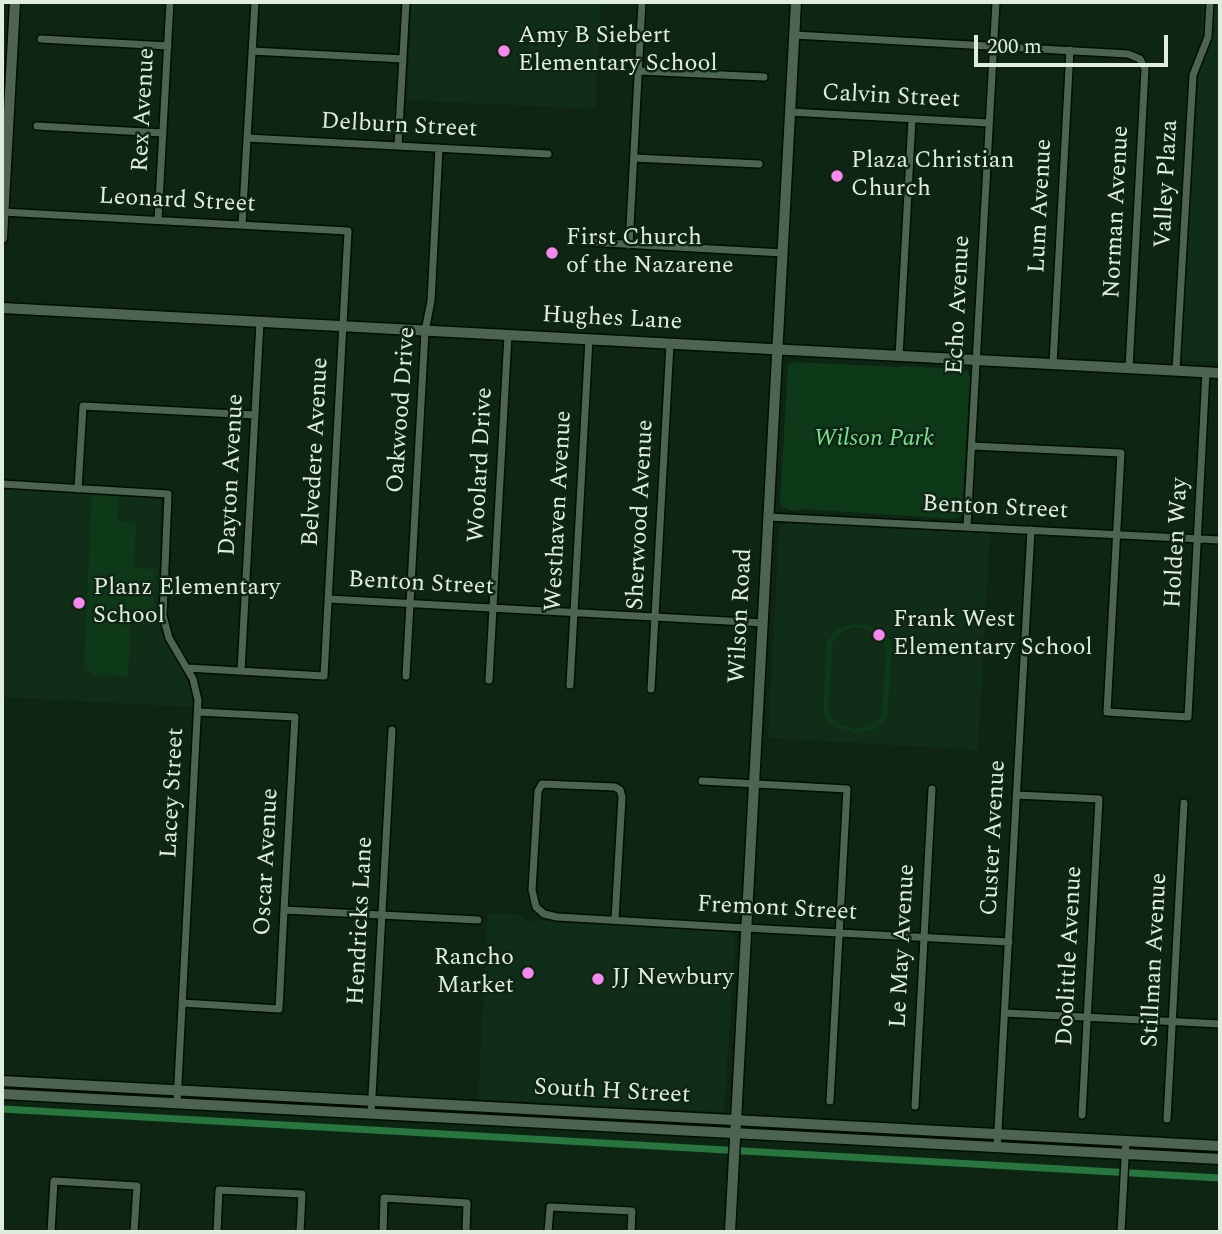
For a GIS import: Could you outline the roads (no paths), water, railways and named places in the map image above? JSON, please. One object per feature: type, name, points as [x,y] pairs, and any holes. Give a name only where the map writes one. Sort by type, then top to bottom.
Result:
[{"type":"street","points":[[2,238],[15,2]]},
{"type":"street","name":"Rex Avenue","points":[[158,220],[170,2]]},
{"type":"street","points":[[242,225],[255,2]]},
{"type":"street","points":[[398,146],[406,2]]},
{"type":"street","points":[[629,244],[642,2]]},
{"type":"street","name":"Wilson Road","points":[[730,1232],[796,2]]},
{"type":"street","name":"Echo Avenue","points":[[967,527],[996,2]]},
{"type":"street","name":"Valley Plaza","points":[[1176,370],[1193,75],[1208,37],[1210,2]]},
{"type":"street","points":[[795,35],[1070,50]]},
{"type":"street","points":[[41,39],[168,46]]},
{"type":"street","name":"Norman Avenue","points":[[1070,50],[1131,54],[1140,60],[1145,69],[1129,368]]},
{"type":"street","name":"Lum Avenue","points":[[1053,364],[1070,50]]},
{"type":"street","points":[[252,51],[402,59]]},
{"type":"street","points":[[639,71],[764,77]]},
{"type":"street","name":"Calvin Street","points":[[790,112],[989,123]]},
{"type":"street","points":[[900,356],[912,119]]},
{"type":"street","points":[[37,126],[163,133]]},
{"type":"street","name":"Delburn Street","points":[[247,138],[548,154]]},
{"type":"street","name":"Oakwood Drive","points":[[407,676],[425,331],[431,301],[439,148]]},
{"type":"street","points":[[634,158],[759,164]]},
{"type":"street","name":"Leonard Street","points":[[3,212],[348,230]]},
{"type":"street","name":"Belvedere Avenue","points":[[241,671],[324,676],[348,230]]},
{"type":"street","points":[[588,242],[783,253]]},
{"type":"street","name":"Hughes Lane","points":[[2,308],[1220,373]]},
{"type":"street","name":"Dayton Avenue","points":[[241,671],[260,322]]},
{"type":"street","name":"Woolard Drive","points":[[489,680],[508,335]]},
{"type":"street","name":"Westhaven Avenue","points":[[570,685],[589,339]]},
{"type":"street","name":"Sherwood Avenue","points":[[651,689],[670,344]]},
{"type":"street","name":"Holden Way","points":[[1116,535],[1107,712],[1188,717],[1206,372]]},
{"type":"street","points":[[2,484],[78,489],[83,406],[255,415]]},
{"type":"street","points":[[972,446],[1121,453],[1116,535]]},
{"type":"street","name":"Lacey Street","points":[[78,489],[168,494],[163,616],[169,638],[188,668],[196,690],[198,712],[177,1102]]},
{"type":"street","name":"Benton Street","points":[[768,517],[1220,540]]},
{"type":"street","name":"Custer Avenue","points":[[997,1148],[1031,530]]},
{"type":"street","name":"Benton Street","points":[[328,599],[763,623]]},
{"type":"street","points":[[188,668],[241,671]]},
{"type":"street","name":"Oscar Avenue","points":[[182,1003],[279,1009],[285,910],[295,717],[198,712]]},
{"type":"street","name":"Hendricks Lane","points":[[371,1114],[392,730]]},
{"type":"street","points":[[702,781],[847,789],[830,1101]]},
{"type":"street","name":"Fremont Street","points":[[615,920],[622,797],[620,790],[615,787],[546,783],[539,787],[532,890],[536,907],[544,914],[557,917],[1009,942]]},
{"type":"street","name":"Le May Avenue","points":[[915,1106],[932,789]]},
{"type":"street","name":"Doolittle Avenue","points":[[1017,795],[1099,799],[1082,1115]]},
{"type":"street","name":"Stillman Avenue","points":[[1167,1119],[1184,803]]},
{"type":"street","points":[[285,910],[478,920]]},
{"type":"street","points":[[1005,1013],[1220,1024]]},
{"type":"street","name":"South H Street","points":[[2,1081],[1220,1146]]},
{"type":"street","name":"South H Street","points":[[2,1094],[1220,1159]]},
{"type":"street","points":[[1121,1232],[1126,1141]]},
{"type":"street","points":[[51,1232],[54,1181],[137,1186],[134,1232]]},
{"type":"street","points":[[217,1232],[219,1190],[302,1194],[300,1232]]},
{"type":"street","points":[[383,1232],[384,1198],[467,1203],[466,1232]]},
{"type":"street","points":[[548,1232],[550,1207],[632,1211],[631,1232]]},
{"type":"waterway","points":[[2,1109],[1220,1178]]},
{"type":"place","name":"Amy B Siebert Elementary School","points":[[504,51]]},
{"type":"place","name":"Plaza Christian Church","points":[[837,176]]},
{"type":"place","name":"First Church of the Nazarene","points":[[552,253]]},
{"type":"place","name":"Planz Elementary School","points":[[79,603]]},
{"type":"place","name":"Frank West Elementary School","points":[[879,635]]},
{"type":"place","name":"Rancho Market","points":[[528,973]]},
{"type":"place","name":"JJ Newbury","points":[[598,979]]},
{"type":"park label","name":"Wilson Park","points":[[874,440]]}]
